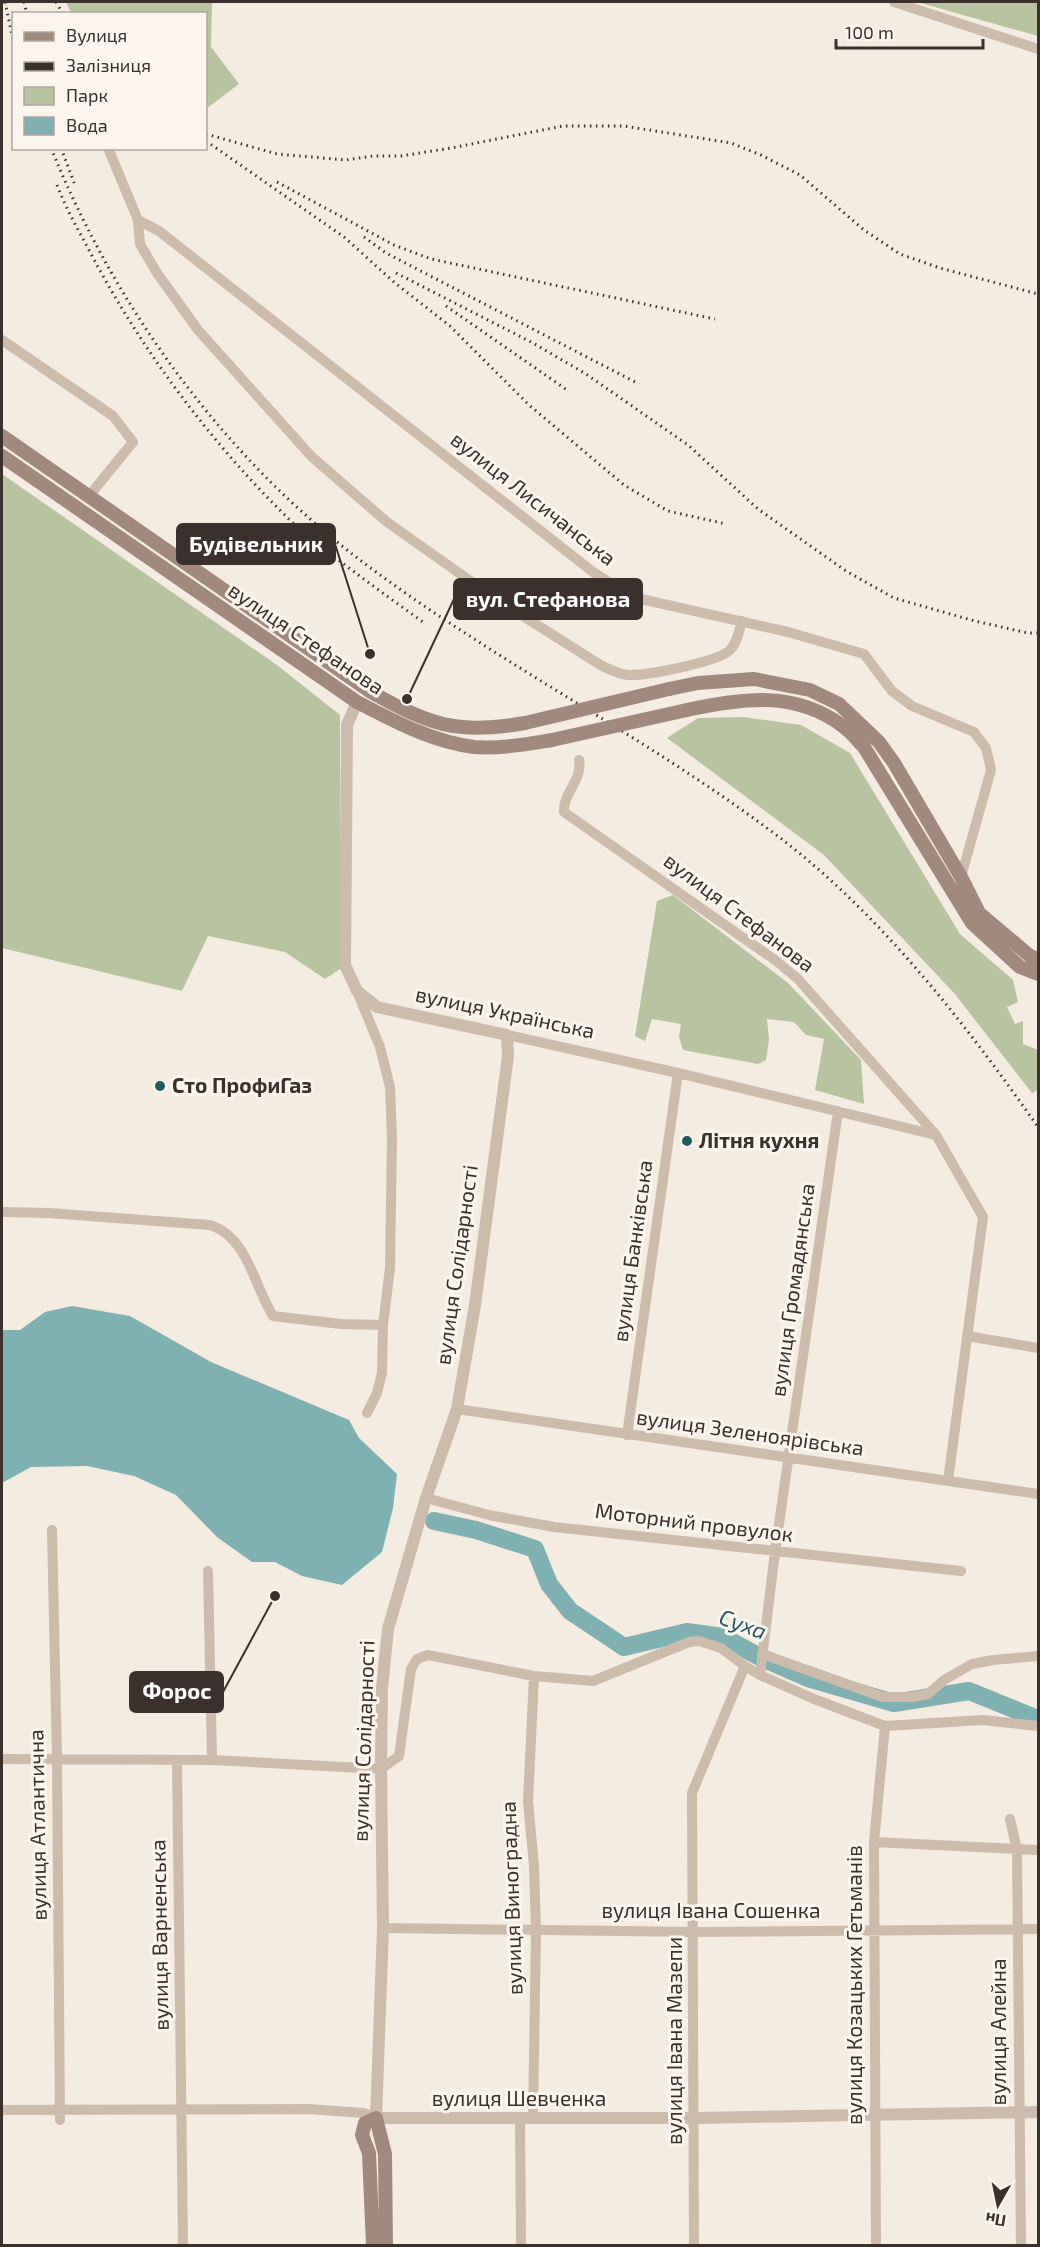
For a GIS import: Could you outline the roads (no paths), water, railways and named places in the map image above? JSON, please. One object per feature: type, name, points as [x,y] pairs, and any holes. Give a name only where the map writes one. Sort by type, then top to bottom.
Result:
[{"type":"main road","name":"вулиця Стефанова","points":[[2,436],[371,692],[400,708],[445,726],[471,729],[496,728],[698,683],[754,679],[810,690],[839,704],[868,730],[894,763],[961,877]]},
{"type":"main road","name":"вулиця Стефанова","points":[[2,456],[357,702],[449,743],[476,747],[510,746],[552,740],[723,702],[776,699],[800,704],[845,727],[864,747],[972,923],[1020,967],[1038,974]]},
{"type":"main road","points":[[357,702],[371,692]]},
{"type":"main road","points":[[961,877],[979,913],[1029,956],[1038,959]]},
{"type":"main road","points":[[373,2246],[369,2152],[362,2135],[365,2123],[376,2118]]},
{"type":"main road","name":"вулиця Солідарності","points":[[376,2118],[385,2154],[386,2246]]},
{"type":"street","points":[[894,2],[1038,49]]},
{"type":"street","points":[[109,150],[138,220],[140,244],[157,273],[198,330],[312,457],[387,522],[493,597],[602,666],[619,673],[631,675],[716,658],[730,650],[738,637],[742,621]]},
{"type":"street","name":"вулиця Лисичанська","points":[[138,220],[159,231],[592,572],[632,597],[742,621],[864,654],[892,691],[912,705],[974,732],[986,748],[991,770],[961,877]]},
{"type":"street","points":[[2,340],[113,416],[133,442],[89,496]]},
{"type":"street","points":[[357,702],[347,725],[345,965],[380,1047],[390,1087],[390,1268],[383,1325],[382,1373],[377,1393],[367,1413]]},
{"type":"street","name":"вулиця Стефанова","points":[[579,759],[581,769],[563,805],[564,812],[775,960],[798,979],[936,1135]]},
{"type":"street","name":"вулиця Українська","points":[[357,991],[377,1007],[678,1073],[936,1135]]},
{"type":"street","name":"вулиця Солідарності","points":[[376,2118],[383,1928],[382,1688],[388,1629],[426,1498],[457,1409],[477,1293],[508,1056],[507,1035]]},
{"type":"street","name":"вулиця Банківська","points":[[627,1435],[678,1073]]},
{"type":"street","name":"вулиця Громадянська","points":[[761,1672],[775,1552],[838,1111]]},
{"type":"street","points":[[936,1135],[983,1217],[948,1481]]},
{"type":"street","points":[[2,1212],[49,1213],[210,1225],[222,1228],[242,1252],[273,1316],[341,1324],[383,1325]]},
{"type":"street","points":[[967,1336],[1038,1348]]},
{"type":"street","name":"вулиця Зеленоярівська","points":[[457,1409],[1038,1494]]},
{"type":"street","name":"Моторний провулок","points":[[426,1498],[489,1515],[554,1527],[961,1571]]},
{"type":"street","name":"вулиця Атлантична","points":[[52,1530],[57,1759],[60,2115]]},
{"type":"street","points":[[208,1571],[212,1760]]},
{"type":"street","points":[[2,1759],[212,1760],[381,1769],[399,1756],[411,1669],[417,1659],[428,1655],[534,1676],[593,1681],[689,1642],[699,1641],[721,1648],[745,1666],[814,1699],[885,1726],[983,1720],[1038,1726]]},
{"type":"street","points":[[762,1654],[883,1697],[913,1697],[928,1694],[944,1680],[972,1664],[1038,1656]]},
{"type":"street","name":"вулиця Івана Мазепи","points":[[694,2246],[692,1793],[745,1666]]},
{"type":"street","name":"вулиця Виноградна","points":[[534,1676],[528,1801],[534,1866],[536,1931],[534,2118]]},
{"type":"street","name":"вулиця Козацьких Гетьманів","points":[[876,2246],[874,1842],[885,1726]]},
{"type":"street","name":"вулиця Варненська","points":[[177,1761],[183,2246]]},
{"type":"street","name":"вулиця Алейна","points":[[1010,1819],[1017,1850],[1021,2246]]},
{"type":"street","points":[[874,1842],[1038,1850]]},
{"type":"street","name":"вулиця Івана Сошенка","points":[[383,1928],[694,1932],[1038,1929]]},
{"type":"street","name":"вулиця Шевченка","points":[[2,2110],[60,2115],[182,2114],[308,2109],[364,2113],[376,2118],[694,2118],[1038,2112]]},
{"type":"street","points":[[520,2118],[521,2246]]},
{"type":"water","points":[[72,1306],[130,1316],[211,1362],[349,1420],[359,1438],[397,1474],[393,1508],[382,1552],[342,1585],[302,1576],[275,1562],[252,1562],[217,1537],[176,1495],[134,1476],[87,1466],[31,1467],[2,1483],[2,1330],[20,1330],[45,1312]]},
{"type":"waterway","name":"Суха","points":[[434,1521],[476,1530],[535,1549],[549,1584],[570,1611],[624,1647],[687,1632],[723,1637],[760,1657],[808,1678],[894,1703],[969,1691],[1038,1721]]},
{"type":"railway","points":[[5,2],[12,35]]},
{"type":"railway","points":[[24,2],[26,12]]},
{"type":"railway","points":[[56,2],[62,12]]},
{"type":"railway","points":[[207,134],[277,154],[346,160],[373,156],[401,156],[563,126],[624,126],[731,143],[800,175],[864,230],[900,254],[940,268],[1038,294]]},
{"type":"railway","points":[[207,142],[344,237],[395,283],[450,326],[529,405],[624,485],[668,511],[726,524]]},
{"type":"railway","points":[[52,150],[77,208],[142,323],[180,377],[221,428],[266,477],[313,522],[364,563],[466,634],[729,801],[779,837],[816,868],[887,936],[919,972],[981,1049],[1038,1127]]},
{"type":"railway","points":[[62,150],[75,185]]},
{"type":"railway","points":[[277,182],[394,245],[431,259],[715,319]]},
{"type":"railway","points":[[57,185],[91,254],[134,328],[209,432],[266,496],[300,529],[351,570],[423,622]]},
{"type":"railway","points":[[364,237],[386,253],[639,384]]},
{"type":"railway","points":[[396,273],[533,343],[586,374],[688,445],[758,509],[846,571],[894,598],[975,621],[1028,633],[1038,633]]},
{"type":"railway","points":[[446,306],[567,390]]},
{"type":"place","name":"Будівельник","points":[[370,654]]},
{"type":"place","name":"вул. Стефанова","points":[[407,699]]},
{"type":"place","name":"Сто ПрофиГаз","points":[[160,1086]]},
{"type":"place","name":"Літня кухня","points":[[687,1141]]},
{"type":"place","name":"Форос","points":[[275,1596]]}]
